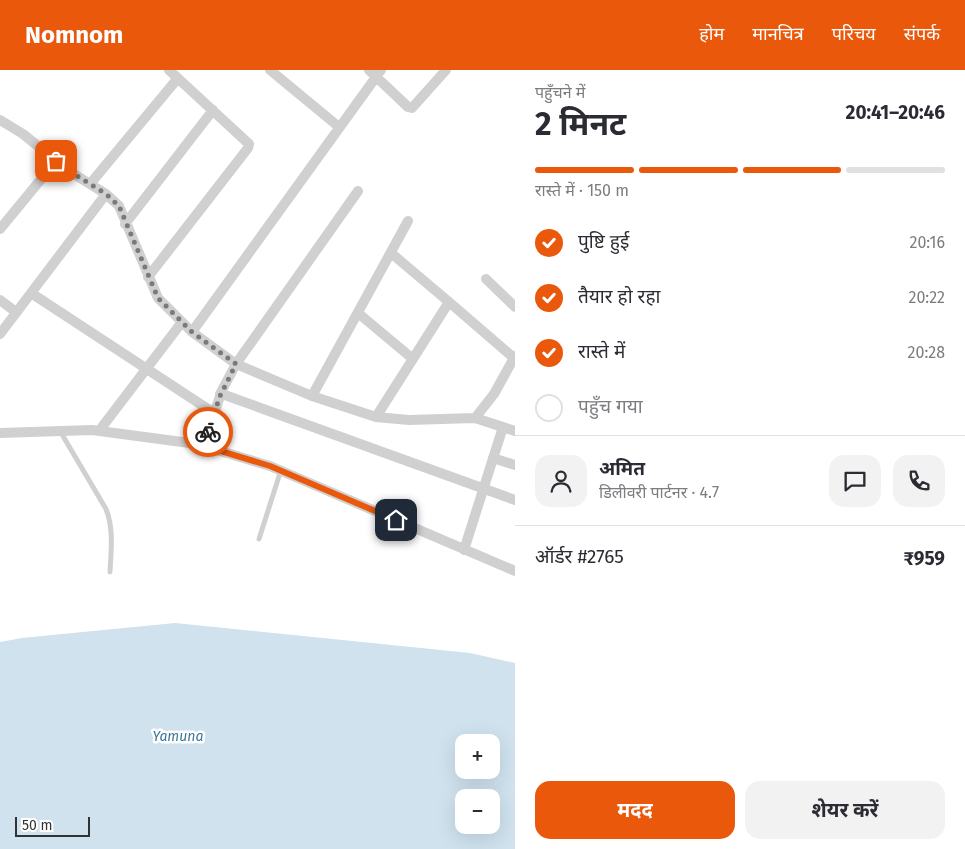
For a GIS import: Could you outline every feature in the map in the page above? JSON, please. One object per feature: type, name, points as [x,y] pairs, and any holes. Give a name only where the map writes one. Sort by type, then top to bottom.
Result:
[{"type":"street","points":[[148,278],[248,148],[247,141],[170,70]]},
{"type":"street","points":[[270,70],[339,127]]},
{"type":"street","points":[[192,332],[339,127],[375,72],[408,107],[412,108],[446,70]]},
{"type":"street","points":[[90,184],[178,78]]},
{"type":"street","points":[[125,224],[213,110]]},
{"type":"street","points":[[0,120],[23,134],[56,161],[106,194],[119,206],[125,224],[158,298],[192,332],[236,364],[312,396],[376,417],[409,420],[475,418],[515,431]]},
{"type":"street","points":[[0,229],[56,161]]},
{"type":"street","points":[[204,446],[220,394],[236,364],[358,191]]},
{"type":"street","points":[[0,334],[106,194]]},
{"type":"street","points":[[312,396],[408,221]]},
{"type":"street","points":[[391,253],[514,357],[494,394],[475,418]]},
{"type":"street","points":[[486,279],[515,307]]},
{"type":"street","points":[[31,293],[214,413]]},
{"type":"street","points":[[0,300],[16,312]]},
{"type":"street","points":[[376,417],[449,302]]},
{"type":"street","points":[[358,313],[414,358]]},
{"type":"street","points":[[98,431],[182,322]]},
{"type":"street","points":[[220,394],[515,500]]},
{"type":"street","points":[[464,550],[503,428]]},
{"type":"street","points":[[0,434],[98,431],[204,446],[281,470],[464,550],[515,570]]},
{"type":"street","points":[[493,458],[515,465]]},
{"type":"lane","points":[[60,431],[106,509],[110,520],[110,572]]},
{"type":"lane","points":[[259,538],[281,470]]},
{"type":"water","name":"Yamuna","points":[[175,623],[470,653],[515,663],[515,849],[0,849],[0,642],[22,638]]},
{"type":"way so far","points":[[56,161],[106,194],[119,206],[153,291],[158,298],[192,332],[236,364],[220,396],[208,432]]},
{"type":"route","points":[[208,432],[204,446],[270,466],[396,520]]}]
